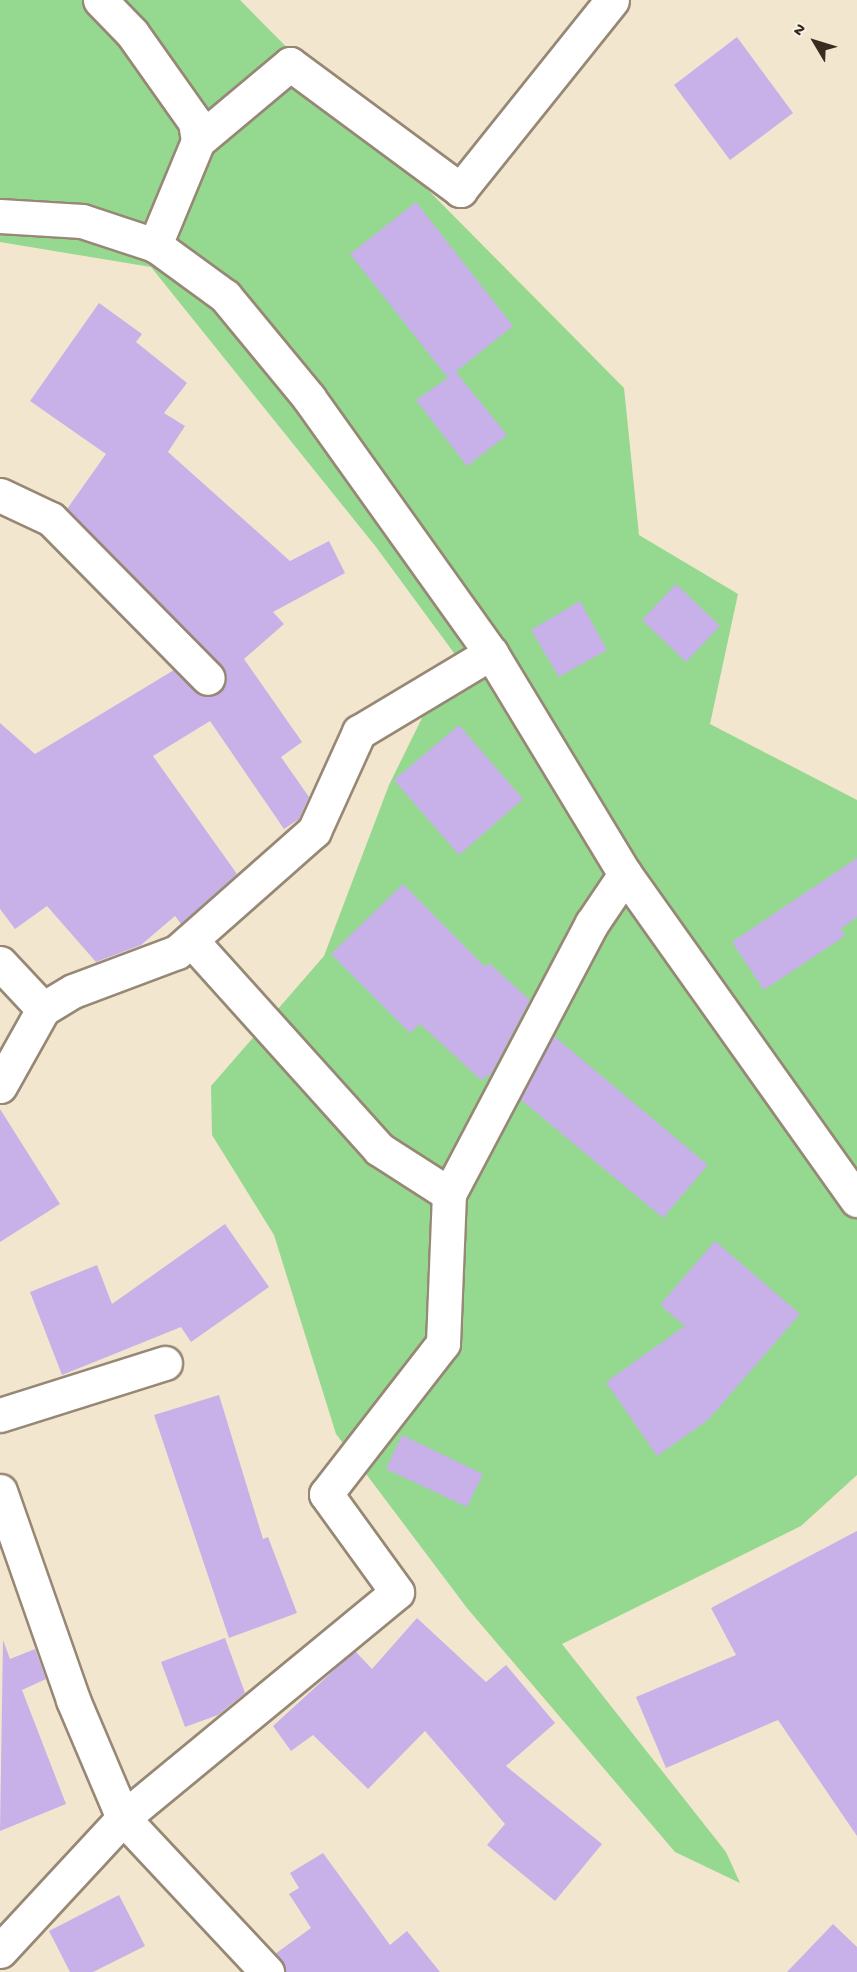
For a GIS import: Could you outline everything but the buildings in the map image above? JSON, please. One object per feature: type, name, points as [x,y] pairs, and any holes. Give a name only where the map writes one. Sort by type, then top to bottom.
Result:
[{"type":"street","points":[[100,0],[132,33],[195,122],[198,141]]},
{"type":"street","points":[[155,245],[198,141],[290,64],[460,190],[612,0]]},
{"type":"street","points":[[0,216],[82,221],[155,245],[225,296],[364,472],[491,653],[625,874],[857,1200]]},
{"type":"street","points":[[0,495],[51,519],[208,678]]},
{"type":"street","points":[[0,1086],[43,1009],[73,992],[177,952],[314,831],[359,732],[491,653]]},
{"type":"street","points":[[0,1951],[123,1818],[396,1592],[326,1494],[443,1343],[450,1194],[592,923],[625,874]]},
{"type":"street","points":[[191,940],[379,1149],[450,1194]]},
{"type":"street","points":[[0,963],[43,1009]]},
{"type":"street","points":[[0,1415],[165,1363]]},
{"type":"street","points":[[0,1491],[73,1700],[123,1818],[267,1972]]},
{"type":"green space","points":[[0,0],[240,0],[624,388],[639,535],[738,594],[710,724],[857,800],[857,1475],[801,1526],[562,1644],[726,1852],[740,1883],[675,1852],[467,1608],[336,1434],[274,1235],[212,1135],[211,1086],[324,956],[389,785],[454,653],[376,547],[151,267],[0,242]]}]
